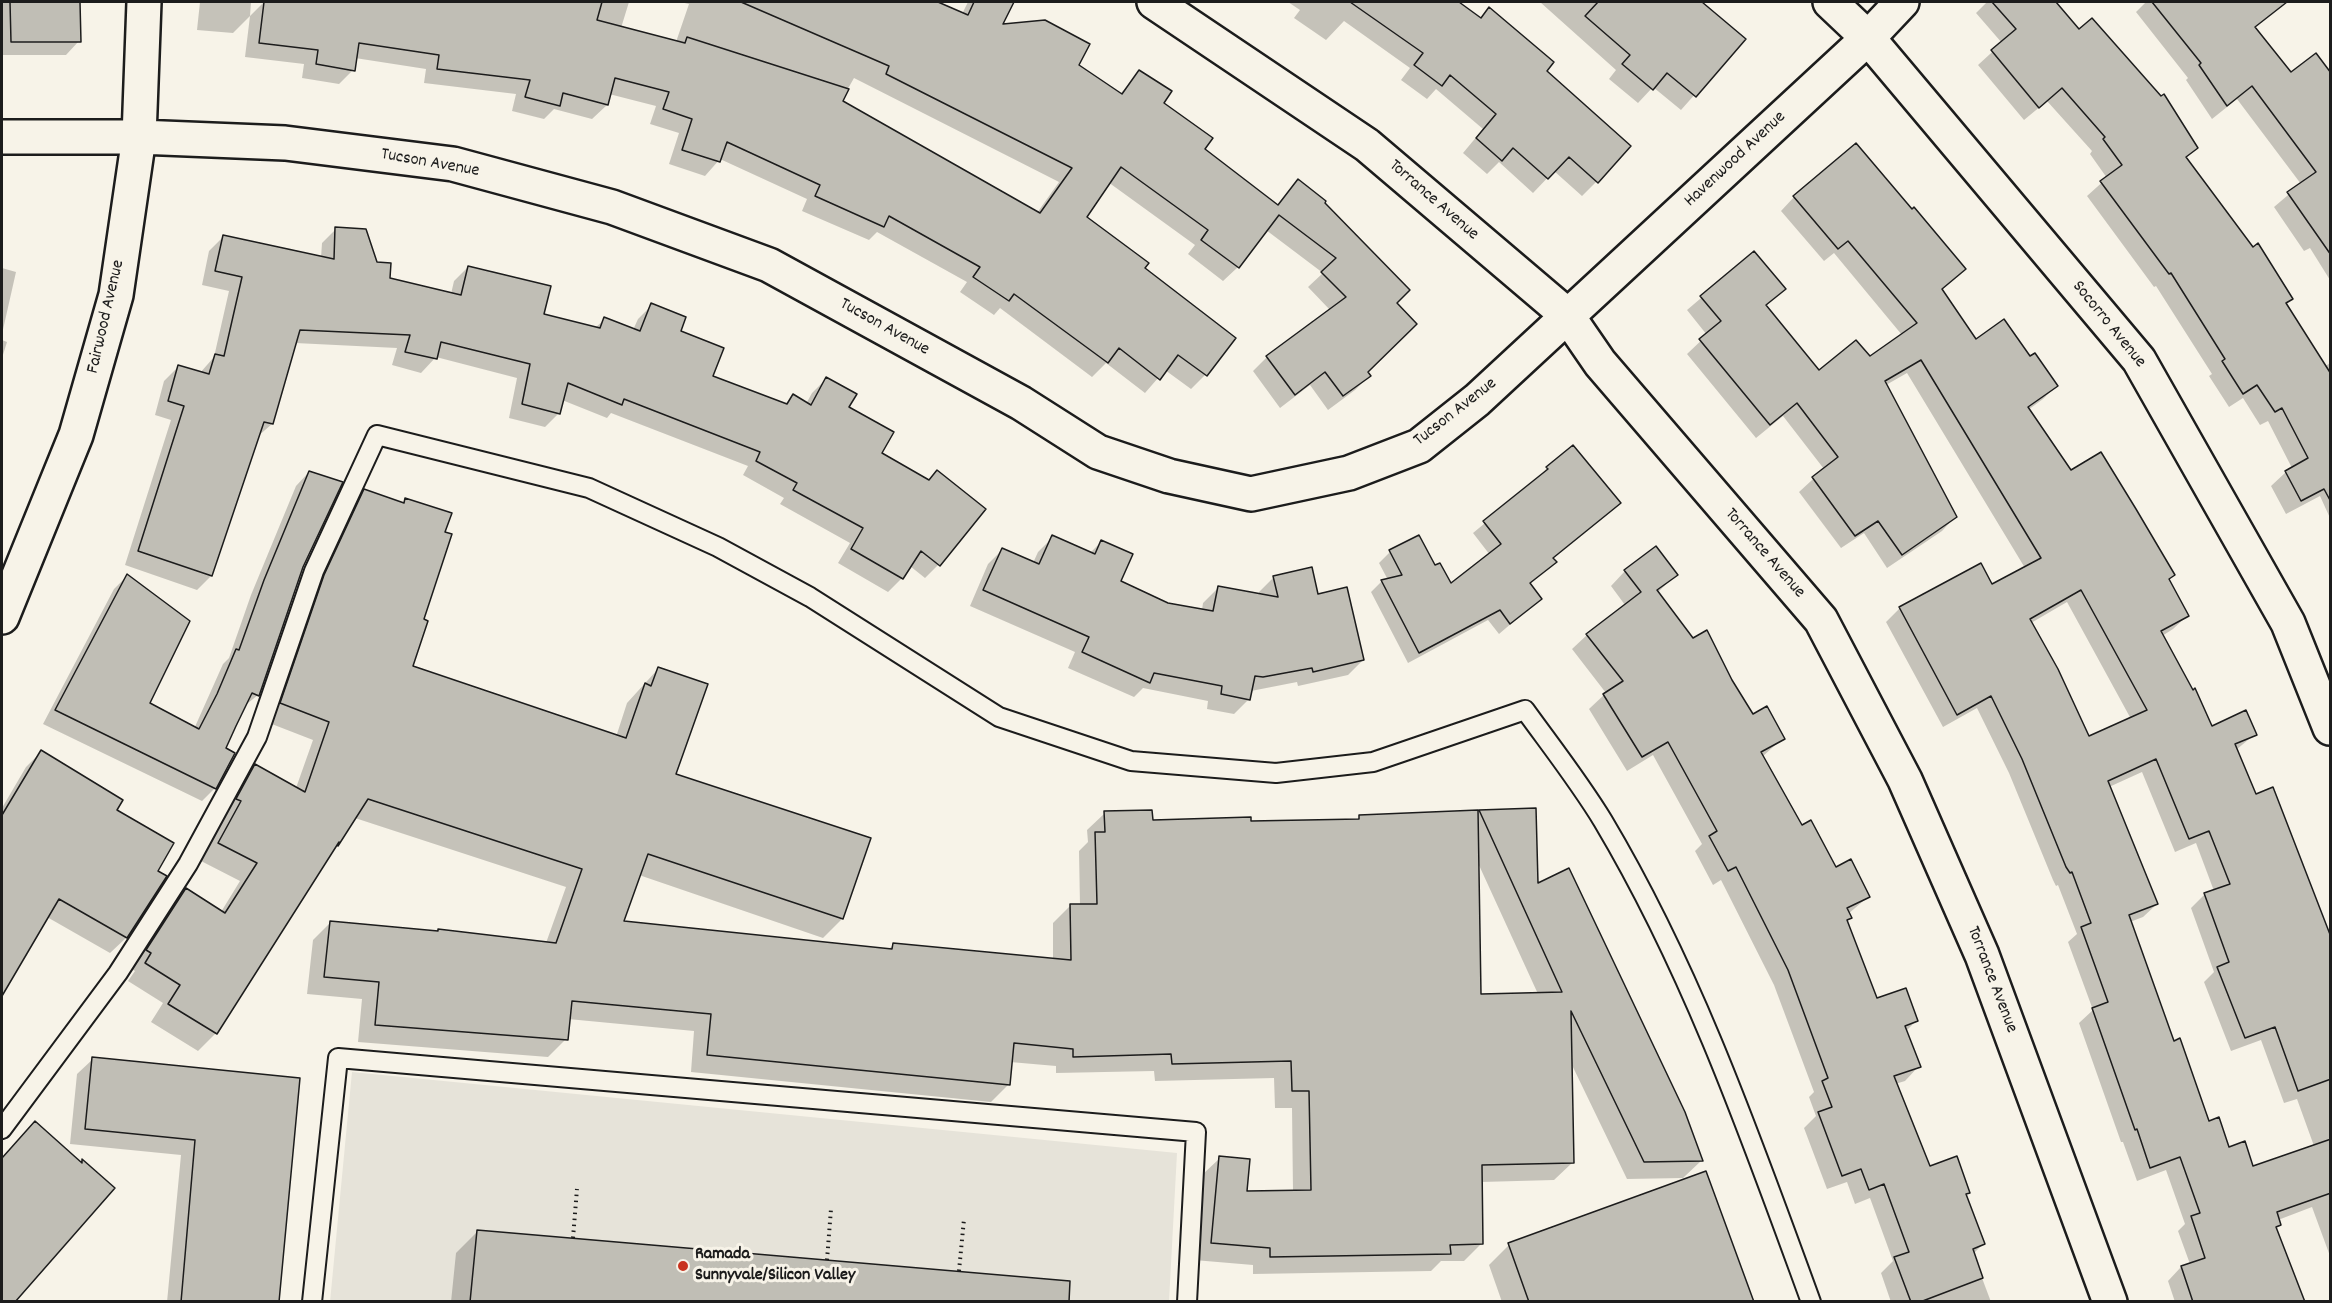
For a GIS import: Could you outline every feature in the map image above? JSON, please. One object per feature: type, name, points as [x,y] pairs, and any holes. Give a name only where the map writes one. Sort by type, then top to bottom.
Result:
[{"type":"street","name":"Fairwood Avenue","points":[[2,617],[76,435],[116,295],[139,137],[144,2]]},
{"type":"street","name":"Torrance Avenue","points":[[1154,2],[1367,145],[1567,315],[1600,363],[1821,620],[1905,780],[1982,954],[2110,1302]]},
{"type":"street","name":"Socorro Avenue","points":[[1830,2],[1868,38],[2139,360],[2288,623],[2331,728]]},
{"type":"street","name":"Havenwood Avenue","points":[[1567,315],[1868,38],[1902,2]]},
{"type":"street","name":"Tucson Avenue","points":[[2,137],[139,137],[285,143],[453,164],[612,207],[769,265],[1022,403],[1098,452],[1169,476],[1251,494],[1349,473],[1419,446],[1477,400],[1567,315]]},
{"type":"lane","points":[[2,1129],[118,973],[199,844],[257,737],[314,571],[377,435],[589,488],[717,547],[810,597],[999,717],[1131,762],[1276,773],[1373,762],[1525,710],[1603,820],[1654,916],[1704,1020],[1743,1115],[1810,1302]]},
{"type":"lane","points":[[312,1302],[338,1058],[1196,1132],[1187,1302]]},
{"type":"path","points":[[573,1238],[577,1189]]},
{"type":"path","points":[[827,1260],[831,1209]]},
{"type":"path","points":[[959,1271],[964,1219]]},
{"type":"shaded area","points":[[352,1072],[1177,1153],[1169,1301],[330,1302]]},
{"type":"building","points":[[10,2],[80,2],[81,42],[11,42]]},
{"type":"building","points":[[264,2],[602,2],[597,20],[685,43],[687,37],[849,89],[843,101],[1040,213],[1072,168],[886,74],[889,66],[741,2],[938,2],[968,15],[974,2],[1014,2],[1003,24],[1045,20],[1090,44],[1079,65],[1122,94],[1139,70],[1172,91],[1164,103],[1213,138],[1205,149],[1278,205],[1298,179],[1326,201],[1325,203],[1410,290],[1397,303],[1417,324],[1368,372],[1371,376],[1343,396],[1325,372],[1295,395],[1266,356],[1346,297],[1321,272],[1336,258],[1279,215],[1239,268],[1201,240],[1208,230],[1121,167],[1087,217],[1149,263],[1145,268],[1236,338],[1207,376],[1178,355],[1160,380],[1119,348],[1108,363],[1014,294],[1009,301],[973,277],[980,267],[889,216],[884,227],[815,196],[820,185],[727,142],[720,162],[682,150],[692,119],[663,109],[669,92],[615,78],[608,105],[563,93],[560,106],[525,97],[530,80],[437,69],[439,55],[359,43],[355,71],[316,64],[318,50],[259,43]]},
{"type":"building","points":[[1350,2],[1459,2],[1481,18],[1489,7],[1554,62],[1547,71],[1631,146],[1598,183],[1569,157],[1548,179],[1513,148],[1502,161],[1476,138],[1496,114],[1450,75],[1442,86],[1414,65],[1423,53]]},
{"type":"building","points":[[1598,2],[1702,2],[1746,39],[1696,97],[1667,73],[1653,90],[1622,64],[1630,55],[1585,16]]},
{"type":"building","points":[[1992,2],[2056,2],[2079,29],[2092,18],[2161,96],[2164,94],[2198,148],[2186,157],[2253,247],[2258,243],[2293,299],[2286,303],[2331,374],[2331,502],[2324,489],[2301,501],[2285,471],[2308,458],[2282,408],[2275,412],[2257,385],[2243,394],[2222,361],[2225,359],[2171,273],[2169,274],[2100,181],[2122,165],[2103,139],[2105,137],[2062,88],[2039,108],[1991,50],[2016,29]]},
{"type":"building","points":[[2152,2],[2287,2],[2255,27],[2291,72],[2316,53],[2331,73],[2331,255],[2287,192],[2316,172],[2252,86],[2227,106],[2199,65],[2201,63]]},
{"type":"building","points":[[1856,143],[1912,209],[1914,207],[1966,269],[1942,289],[1976,339],[2004,319],[2030,356],[2035,353],[2058,386],[2028,407],[2071,470],[2101,452],[2175,575],[2169,579],[2189,616],[2161,631],[2193,690],[2195,688],[2212,726],[2246,710],[2257,735],[2235,744],[2256,794],[2273,787],[2331,937],[2331,1079],[2298,1091],[2275,1027],[2245,1038],[2217,967],[2229,962],[2204,893],[2230,884],[2209,831],[2189,839],[2156,759],[2108,781],[2158,904],[2129,915],[2174,1041],[2180,1038],[2209,1121],[2219,1117],[2229,1147],[2245,1141],[2253,1166],[2331,1139],[2331,1193],[2277,1212],[2281,1225],[2276,1227],[2305,1302],[2193,1302],[2181,1266],[2205,1258],[2191,1216],[2200,1213],[2180,1157],[2150,1168],[2137,1129],[2135,1130],[2092,1008],[2108,1002],[2081,927],[2091,923],[2072,872],[2070,873],[2066,867],[2022,759],[1991,696],[1957,715],[1899,607],[1981,563],[1992,584],[2041,558],[1921,360],[1885,381],[1957,517],[1902,555],[1878,521],[1855,536],[1812,477],[1838,457],[1797,403],[1770,425],[1699,339],[1721,321],[1700,296],[1754,251],[1786,289],[1766,305],[1819,370],[1856,340],[1870,356],[1917,323],[1848,241],[1838,249],[1793,196]],"holes":[[[2081,590],[2147,710],[2089,736],[2058,669],[2030,619]]]},
{"type":"building","points":[[335,227],[366,229],[377,262],[391,263],[390,278],[461,295],[468,266],[551,286],[544,314],[600,328],[604,317],[640,331],[651,303],[686,317],[681,331],[724,348],[713,376],[787,404],[793,394],[811,405],[826,377],[857,394],[849,407],[894,432],[882,453],[929,480],[937,470],[986,509],[940,566],[921,551],[903,579],[851,549],[863,528],[793,490],[797,483],[756,461],[760,452],[624,399],[622,405],[568,383],[560,414],[522,404],[530,364],[441,342],[437,359],[405,352],[410,335],[300,330],[273,424],[264,422],[212,576],[138,551],[184,406],[168,401],[178,365],[209,374],[215,354],[224,356],[242,277],[215,271],[223,235],[334,259]]},
{"type":"building","points":[[1573,445],[1621,503],[1553,558],[1557,562],[1530,583],[1542,599],[1510,624],[1500,610],[1419,653],[1381,580],[1402,575],[1389,550],[1419,535],[1435,565],[1440,563],[1451,583],[1501,544],[1483,521],[1548,469],[1546,467]]},
{"type":"building","points":[[309,471],[343,482],[303,567],[259,696],[252,693],[226,748],[235,753],[216,789],[55,710],[127,574],[190,621],[150,703],[199,729],[236,649],[239,650],[264,580]]},
{"type":"building","points":[[364,489],[404,503],[405,498],[452,513],[445,532],[452,534],[424,619],[428,621],[413,666],[626,738],[645,683],[651,686],[658,667],[708,684],[676,774],[871,838],[843,919],[648,854],[624,921],[892,949],[893,943],[1071,960],[1070,904],[1097,904],[1095,832],[1105,832],[1104,811],[1152,810],[1153,820],[1251,817],[1251,821],[1359,819],[1359,815],[1478,810],[1481,994],[1562,992],[1479,810],[1536,808],[1538,883],[1569,868],[1685,1112],[1703,1161],[1644,1162],[1571,1011],[1574,1163],[1482,1165],[1483,1244],[1450,1245],[1451,1254],[1270,1257],[1270,1248],[1211,1243],[1219,1156],[1250,1159],[1247,1191],[1311,1190],[1309,1091],[1292,1091],[1291,1061],[1172,1064],[1171,1054],[1073,1057],[1073,1049],[1014,1043],[1010,1085],[707,1055],[711,1014],[572,1001],[568,1040],[375,1025],[379,982],[324,977],[330,921],[438,931],[438,929],[556,943],[582,869],[368,799],[217,1034],[168,1004],[180,985],[145,963],[151,953],[146,950],[186,888],[225,913],[257,863],[218,843],[241,801],[236,799],[255,764],[305,792],[329,722],[280,703],[324,575]]},
{"type":"building","points":[[1052,535],[1095,554],[1101,540],[1133,554],[1121,581],[1168,603],[1213,611],[1218,586],[1278,597],[1273,576],[1312,567],[1318,594],[1347,587],[1364,660],[1313,672],[1312,668],[1263,677],[1255,676],[1250,700],[1221,694],[1222,686],[1154,673],[1150,683],[1082,652],[1089,637],[983,590],[1002,548],[1039,564]]},
{"type":"building","points":[[1656,546],[1678,575],[1657,590],[1693,638],[1707,630],[1732,680],[1753,714],[1767,706],[1785,739],[1761,752],[1802,825],[1811,820],[1836,867],[1851,859],[1870,897],[1847,908],[1852,918],[1847,920],[1877,998],[1906,988],[1918,1021],[1905,1026],[1921,1067],[1894,1076],[1930,1166],[1957,1156],[1970,1193],[1966,1194],[1985,1244],[1973,1249],[1983,1278],[1920,1302],[1911,1302],[1894,1257],[1909,1252],[1884,1184],[1869,1190],[1861,1169],[1842,1176],[1818,1112],[1832,1107],[1822,1081],[1828,1078],[1788,970],[1736,867],[1728,871],[1709,836],[1717,831],[1668,742],[1642,757],[1603,694],[1623,681],[1586,634],[1641,592],[1624,570]]},
{"type":"building","points":[[41,750],[123,800],[117,810],[174,843],[158,871],[167,876],[127,938],[59,899],[2,996],[2,815]]},
{"type":"building","points":[[92,1057],[300,1078],[279,1302],[181,1302],[195,1140],[85,1129]]},
{"type":"building","points":[[35,1121],[82,1163],[82,1159],[115,1188],[15,1302],[2,1302],[2,1158]]},
{"type":"building","points":[[1706,1171],[1754,1302],[1529,1302],[1508,1243]]},
{"type":"building","name":"Ramada Sunnyvale/Silicon Valley","points":[[477,1230],[1070,1281],[1069,1302],[470,1302]]},
{"type":"place","name":"Ramada Sunnyvale/Silicon Valley","points":[[683,1266]]}]
